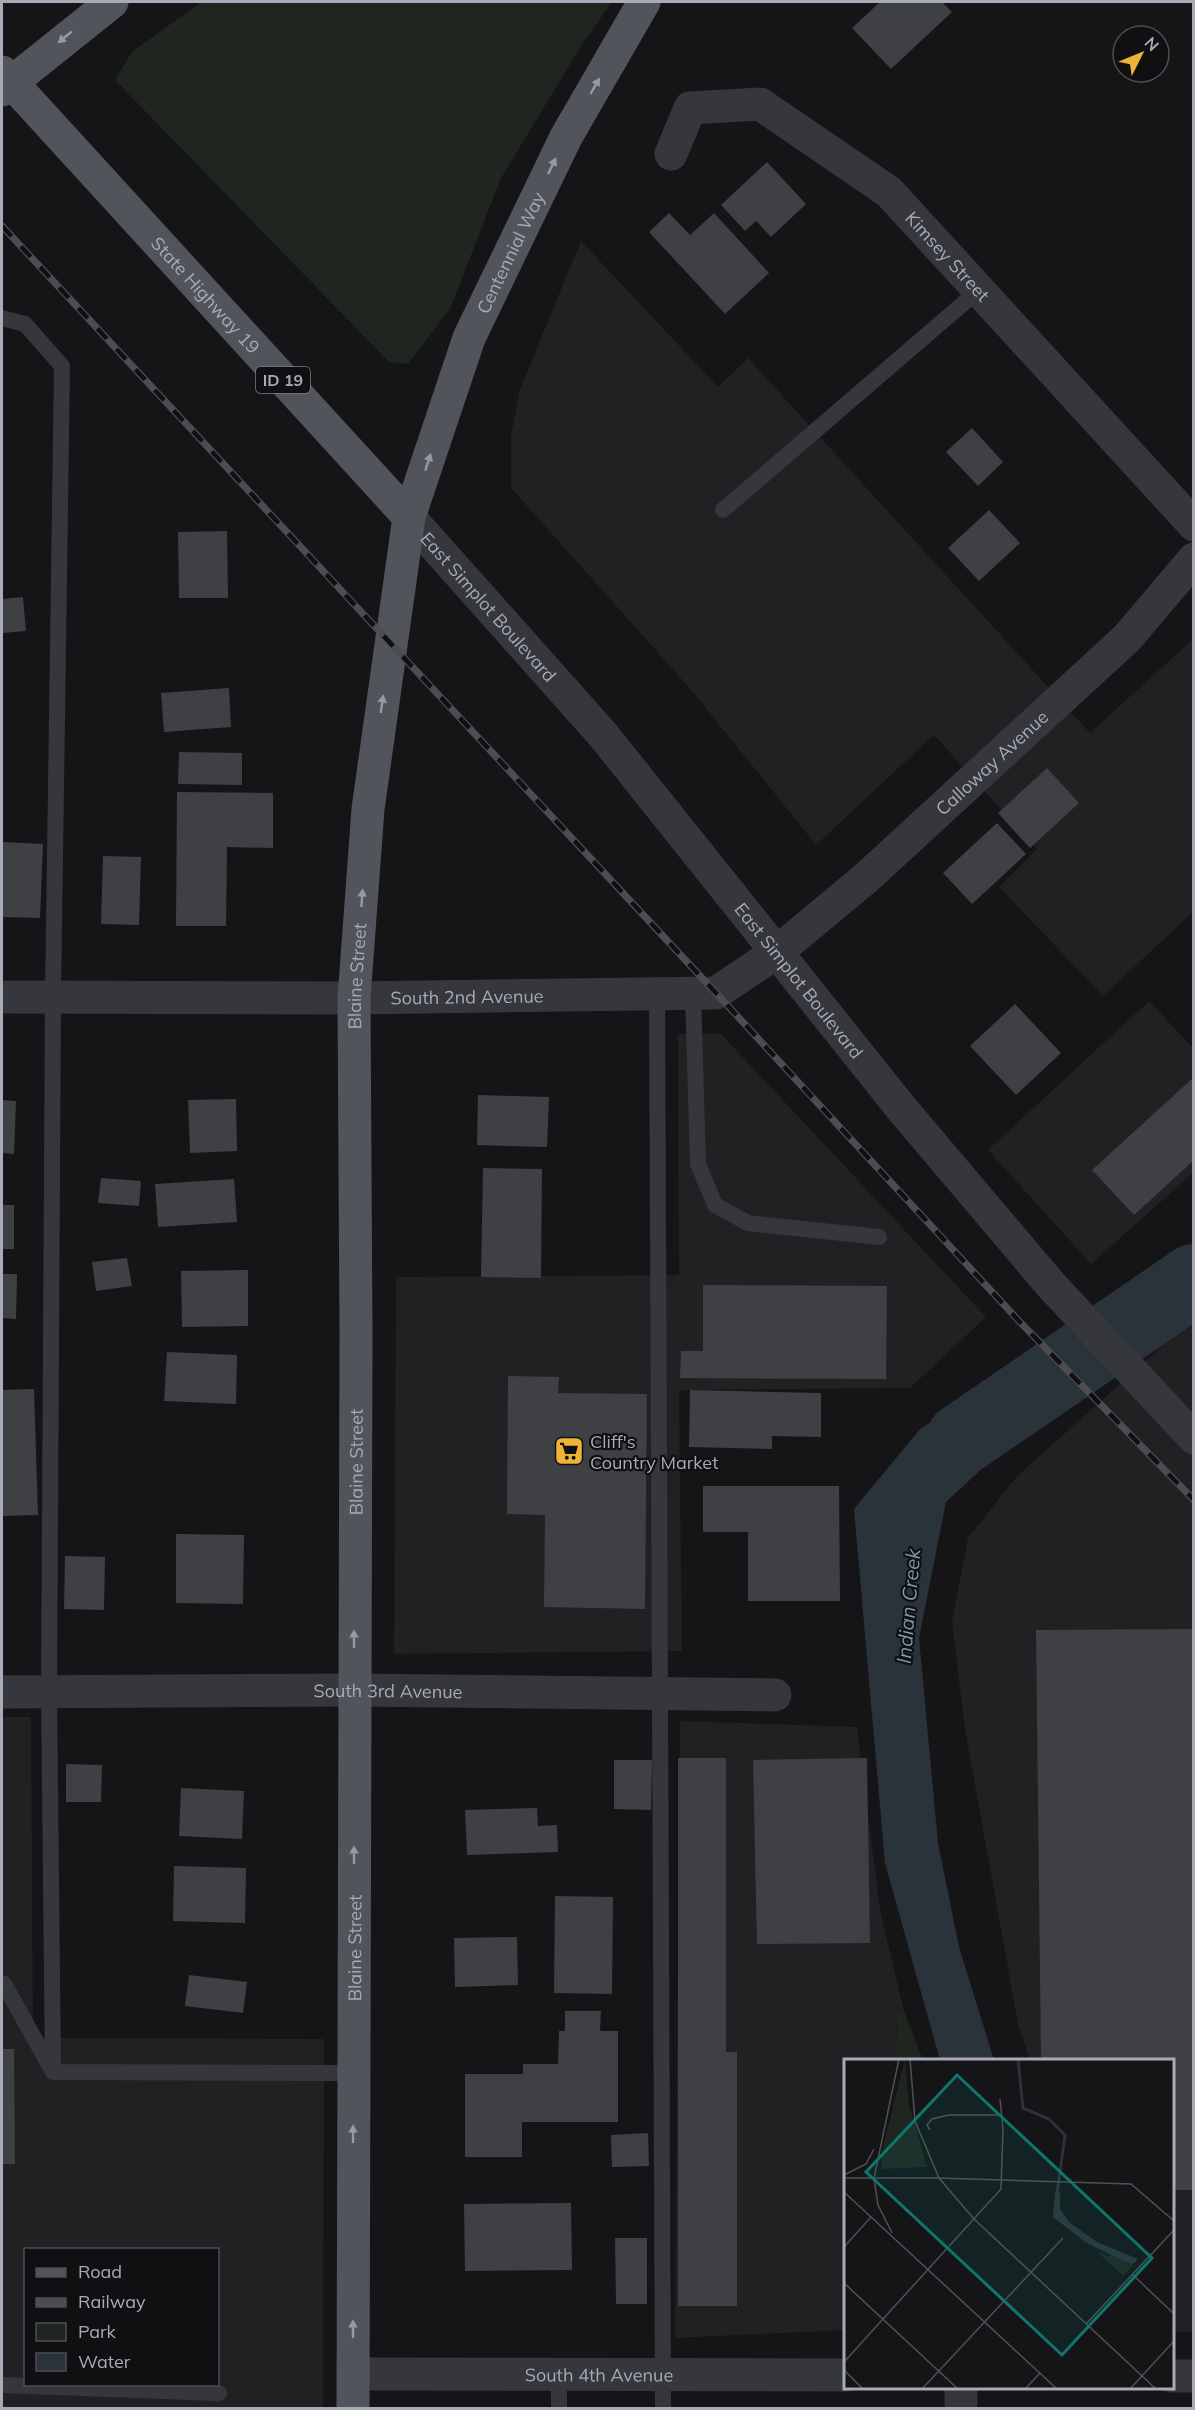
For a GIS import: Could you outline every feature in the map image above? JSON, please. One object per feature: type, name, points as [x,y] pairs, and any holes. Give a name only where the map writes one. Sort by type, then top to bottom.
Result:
[{"type":"main road","points":[[4,81],[111,2]]},
{"type":"main road","name":"Centennial Way","points":[[409,517],[469,338],[566,137],[644,2]]},
{"type":"main road","name":"State Highway 19","points":[[4,81],[409,517]]},
{"type":"main road","name":"Blaine Street","points":[[353,2409],[356,1336],[354,998],[369,808],[409,517]]},
{"type":"street","name":"Kimsey Street","points":[[671,154],[690,108],[760,104],[889,192],[1194,525]]},
{"type":"street","name":"East Simplot Boulevard","points":[[409,517],[604,736],[902,1109],[1051,1285],[1125,1367],[1194,1438]]},
{"type":"street","name":"Calloway Avenue","points":[[777,952],[866,878],[1127,638],[1194,559]]},
{"type":"street","name":"South 2nd Avenue","points":[[2,997],[354,998],[716,993],[777,952]]},
{"type":"street","name":"South 3rd Avenue","points":[[2,1692],[354,1690],[775,1695]]},
{"type":"street","name":"South 4th Avenue","points":[[353,2374],[844,2375]]},
{"type":"street","points":[[1174,2376],[1194,2376]]},
{"type":"street","points":[[961,2389],[961,2409]]},
{"type":"lane","points":[[723,510],[979,290]]},
{"type":"lane","points":[[2,318],[25,324],[62,366],[53,998],[49,1691],[53,2072]]},
{"type":"lane","points":[[657,993],[663,2409]]},
{"type":"lane","points":[[693,993],[698,1164],[715,1205],[748,1223],[879,1237]]},
{"type":"lane","points":[[2,1984],[53,2072]]},
{"type":"lane","points":[[53,2072],[353,2073]]},
{"type":"lane","points":[[559,2375],[559,2409]]},
{"type":"lane","points":[[2,2385],[24,2386]]},
{"type":"lane","points":[[29,2386],[219,2393]]},
{"type":"shaded area","points":[[581,241],[718,387],[748,358],[1090,733],[1193,639],[1193,912],[1103,996],[999,887],[1037,849],[934,735],[816,845],[693,692],[511,488],[511,436],[520,389]]},
{"type":"shaded area","points":[[1149,1001],[1193,1048],[1193,1173],[1091,1264],[988,1150]]},
{"type":"shaded area","points":[[678,1034],[721,1034],[986,1317],[910,1388],[679,1390],[682,1651],[394,1654],[396,1277],[679,1275]]},
{"type":"shaded area","points":[[1193,1325],[1193,2332],[1174,2332],[1174,2059],[1030,2059],[1018,2024],[965,1729],[952,1622],[968,1538],[1017,1476],[1166,1343]]},
{"type":"shaded area","points":[[2,1717],[31,1717],[33,2038],[324,2039],[323,2408],[2,2408]]},
{"type":"shaded area","points":[[680,1721],[857,1727],[880,1910],[904,2011],[897,2011],[896,2059],[844,2059],[844,2330],[675,2338]]},
{"type":"green space","points":[[201,2],[612,2],[581,46],[501,178],[450,309],[408,364],[389,362],[115,80],[132,52]]},
{"type":"green space","points":[[897,2011],[904,2011],[923,2059],[896,2059]]},
{"type":"water","points":[[1027,1361],[1056,1400],[946,1502],[919,1638],[938,1843],[959,1947],[994,2059],[940,2059],[885,1863],[854,1509],[920,1429]]},
{"type":"building","points":[[880,2],[942,2],[952,12],[891,69],[852,28]]},
{"type":"building","points":[[767,162],[806,204],[771,237],[756,221],[745,231],[721,205]]},
{"type":"building","points":[[669,213],[690,235],[714,213],[769,273],[725,314],[649,232]]},
{"type":"building","points":[[972,428],[1003,462],[978,486],[946,452]]},
{"type":"building","points":[[989,510],[1020,543],[979,581],[948,548]]},
{"type":"building","points":[[227,531],[228,598],[179,598],[178,532]]},
{"type":"building","points":[[23,597],[26,631],[2,633],[2,599]]},
{"type":"building","points":[[229,688],[231,727],[164,732],[161,693]]},
{"type":"building","points":[[179,752],[242,753],[242,785],[178,784]]},
{"type":"building","points":[[1047,768],[1079,803],[1030,848],[998,813]]},
{"type":"building","points":[[177,792],[273,793],[273,848],[227,847],[226,926],[176,926]]},
{"type":"building","points":[[997,823],[1026,854],[972,904],[943,873]]},
{"type":"building","points":[[2,842],[43,844],[40,918],[2,917]]},
{"type":"building","points":[[103,856],[141,857],[139,925],[101,924]]},
{"type":"building","points":[[1015,1004],[1061,1053],[1016,1095],[970,1046]]},
{"type":"building","points":[[1194,1077],[1194,1160],[1134,1215],[1092,1170]]},
{"type":"building","points":[[478,1095],[549,1097],[547,1147],[477,1145]]},
{"type":"building","points":[[236,1099],[237,1151],[190,1153],[188,1100]]},
{"type":"building","points":[[2,1100],[16,1101],[14,1154],[2,1153]]},
{"type":"building","points":[[483,1168],[542,1169],[541,1278],[481,1277]]},
{"type":"building","points":[[101,1178],[141,1181],[139,1206],[98,1203]]},
{"type":"building","points":[[234,1179],[237,1222],[158,1227],[155,1184]]},
{"type":"building","points":[[2,1205],[14,1205],[14,1249],[2,1249]]},
{"type":"building","points":[[127,1258],[132,1286],[96,1291],[92,1262]]},
{"type":"building","points":[[248,1270],[248,1326],[182,1327],[181,1271]]},
{"type":"building","points":[[2,1274],[17,1274],[16,1319],[2,1318]]},
{"type":"building","points":[[703,1285],[887,1286],[886,1379],[680,1378],[681,1351],[703,1351]]},
{"type":"building","points":[[167,1352],[237,1355],[236,1404],[164,1401]]},
{"type":"building","points":[[508,1376],[559,1377],[558,1393],[647,1394],[645,1609],[544,1607],[545,1515],[507,1514]]},
{"type":"building","points":[[34,1389],[38,1515],[2,1516],[2,1390]]},
{"type":"building","points":[[690,1390],[821,1393],[821,1437],[772,1436],[772,1449],[689,1447]]},
{"type":"building","points":[[703,1486],[839,1486],[840,1601],[748,1601],[748,1532],[703,1532]]},
{"type":"building","points":[[176,1534],[244,1535],[243,1604],[176,1603]]},
{"type":"building","points":[[65,1556],[105,1557],[104,1610],[64,1609]]},
{"type":"building","points":[[1194,1629],[1194,2190],[1174,2190],[1174,2059],[1041,2059],[1036,1630]]},
{"type":"building","points":[[678,1758],[726,1758],[726,2052],[737,2052],[737,2306],[678,2306]]},
{"type":"building","points":[[867,1758],[870,1943],[757,1944],[753,1760]]},
{"type":"building","points":[[614,1760],[652,1760],[651,1810],[614,1809]]},
{"type":"building","points":[[66,1764],[102,1765],[101,1802],[66,1802]]},
{"type":"building","points":[[181,1788],[244,1791],[242,1839],[179,1836]]},
{"type":"building","points":[[537,1808],[538,1826],[557,1825],[558,1852],[467,1855],[465,1810]]},
{"type":"building","points":[[174,1866],[246,1868],[245,1923],[173,1921]]},
{"type":"building","points":[[555,1896],[613,1897],[612,1994],[554,1993]]},
{"type":"building","points":[[517,1937],[518,1985],[455,1987],[454,1938]]},
{"type":"building","points":[[189,1975],[247,1982],[243,2013],[185,2006]]},
{"type":"building","points":[[565,2011],[601,2011],[600,2031],[618,2031],[618,2122],[522,2122],[522,2157],[465,2157],[465,2074],[523,2074],[523,2064],[558,2064],[559,2031],[565,2031]]},
{"type":"building","points":[[2,2049],[14,2049],[15,2164],[2,2164]]},
{"type":"building","points":[[648,2133],[649,2166],[612,2167],[611,2135]]},
{"type":"building","points":[[571,2203],[572,2270],[465,2271],[464,2204]]},
{"type":"building","points":[[615,2238],[647,2238],[647,2304],[616,2304]]},
{"type":"waterway","name":"Indian Creek","points":[[962,1439],[1194,1280]]},
{"type":"railway","points":[[2,226],[1018,1320],[1194,1500]]},
{"type":"place","name":"Cliff's Country Market","points":[[569,1451]]}]
